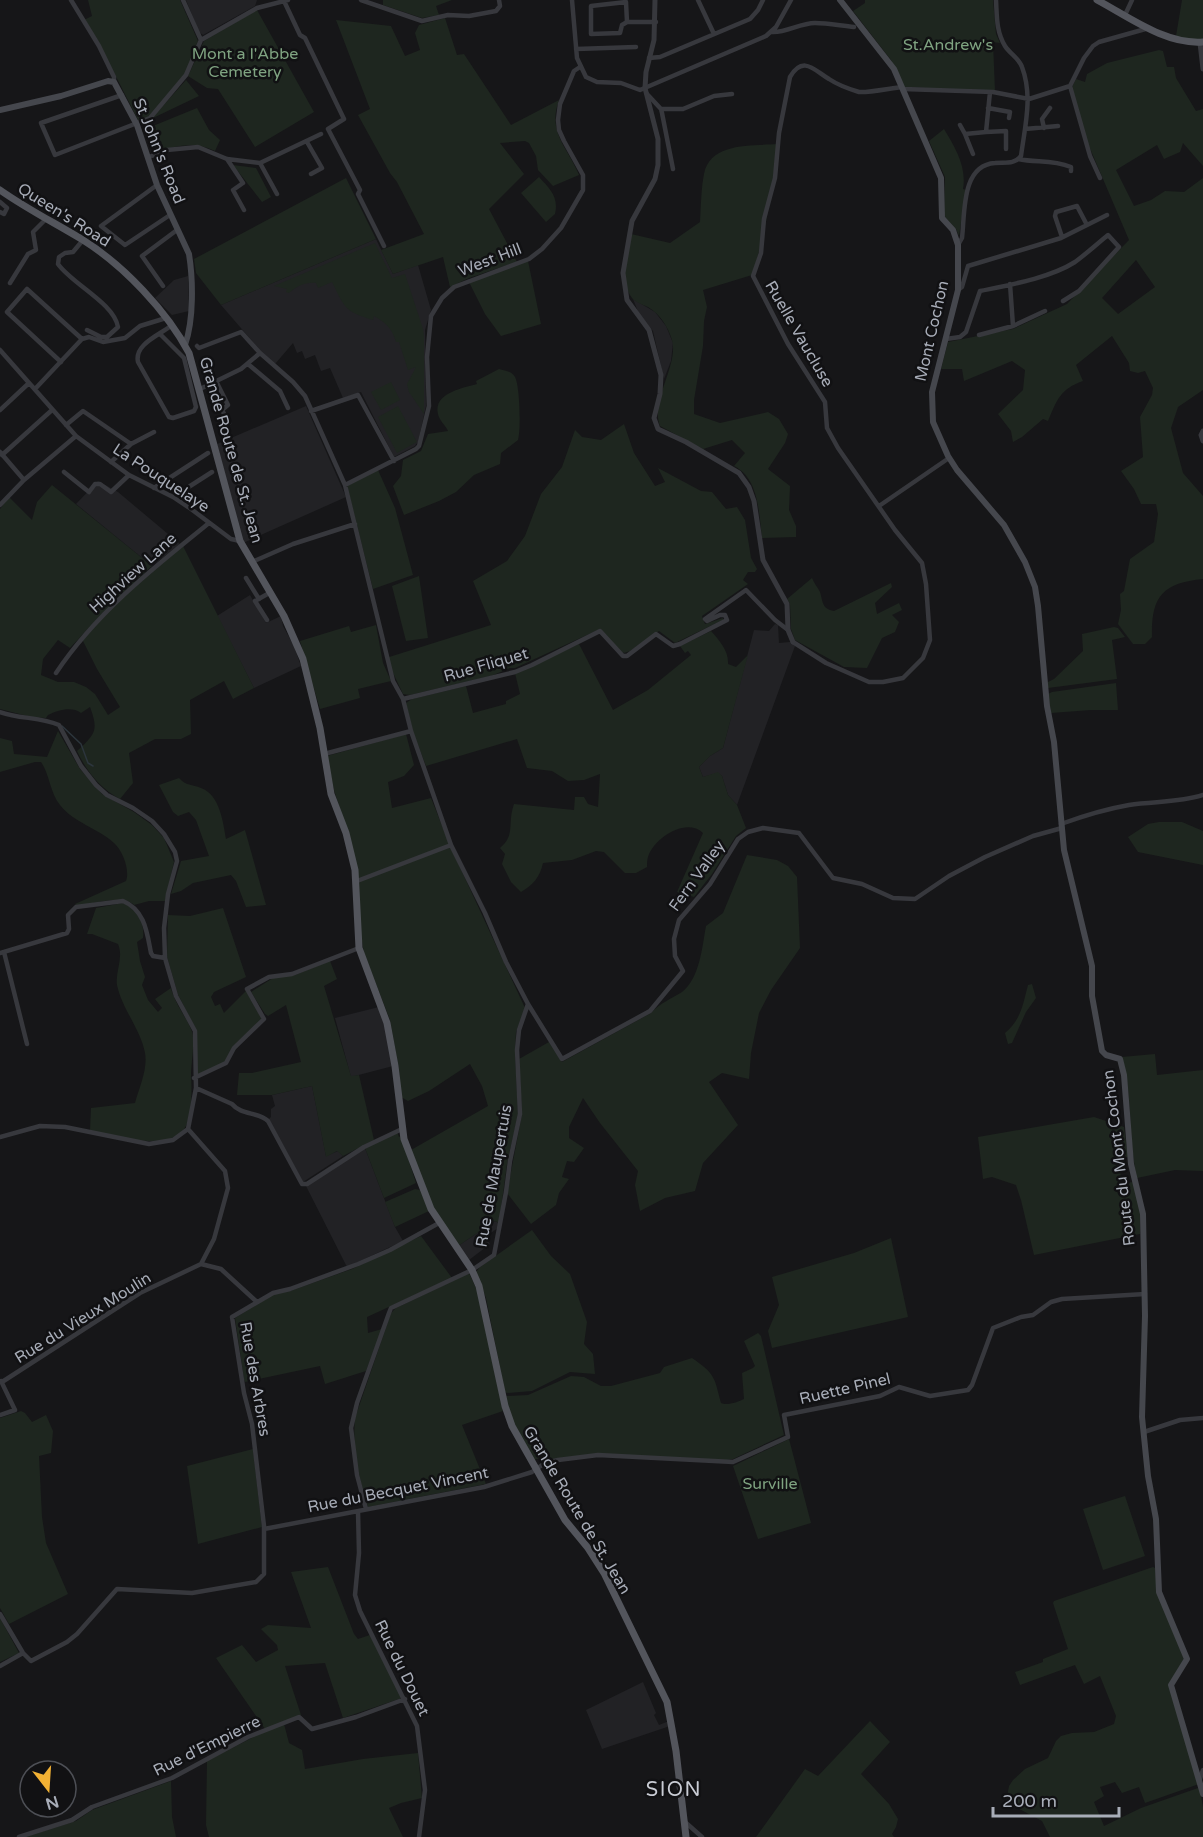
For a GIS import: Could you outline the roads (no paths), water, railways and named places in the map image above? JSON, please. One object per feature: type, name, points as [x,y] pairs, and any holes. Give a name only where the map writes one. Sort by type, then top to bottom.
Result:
[{"type":"main road","name":"Mont Cochon","points":[[840,0],[889,61],[941,178],[942,218],[953,230],[958,245],[958,290],[932,397],[933,422],[949,458],[966,482],[1004,525],[1025,562],[1035,587],[1038,606],[1047,706]]},
{"type":"main road","points":[[1097,0],[1174,39],[1201,43]]},
{"type":"main road","points":[[0,110],[61,96],[108,81],[114,82]]},
{"type":"main road","name":"St John's Road","points":[[114,82],[137,125],[158,185],[191,264],[191,312],[185,345]]},
{"type":"main road","name":"Queen's Road","points":[[0,190],[83,240],[113,263],[166,318],[185,345]]},
{"type":"main road","name":"Grande Route de St. Jean","points":[[185,345],[200,389],[240,541],[293,632],[303,659],[320,728],[331,794],[346,833],[357,880],[359,948],[387,1023],[395,1066],[402,1129],[420,1185],[439,1223],[472,1270],[479,1286],[508,1417],[565,1520],[588,1548],[604,1573],[667,1702],[672,1723],[686,1837]]},
{"type":"main road","name":"Route du Mont Cochon","points":[[1047,706],[1054,742],[1064,850],[1092,966],[1092,996],[1102,1051],[1106,1055],[1120,1059],[1124,1075],[1131,1164],[1143,1214],[1144,1432],[1148,1476],[1156,1520],[1159,1592],[1188,1659],[1171,1685],[1200,1779]]},
{"type":"main road","points":[[1200,1779],[1203,1794]]},
{"type":"street","points":[[71,0],[99,46],[114,77],[114,82]]},
{"type":"street","points":[[183,0],[201,40]]},
{"type":"street","points":[[122,95],[41,123],[56,154],[137,125],[150,118],[186,75],[201,40],[257,8],[286,0],[300,35],[305,38],[344,119],[328,129],[360,190],[358,194],[384,246]]},
{"type":"street","points":[[362,0],[427,21],[448,15],[469,16],[495,11],[500,6],[499,0]]},
{"type":"street","points":[[572,0],[576,49],[580,67],[591,80],[621,83],[646,91],[752,43],[771,32],[791,0]]},
{"type":"street","points":[[655,0],[656,22],[646,91],[658,139],[658,165],[655,179],[641,202],[629,231],[623,273],[627,300],[649,330],[661,375],[660,394],[654,418],[658,429],[686,442],[739,473],[749,487],[754,501],[763,560],[787,604],[788,630],[793,642]]},
{"type":"street","points":[[698,0],[714,34]]},
{"type":"street","points":[[649,58],[660,57],[750,19],[763,0]]},
{"type":"street","points":[[958,245],[962,238],[967,190],[976,172],[988,164],[1010,163],[1021,156],[1029,99],[1028,89],[1021,63],[1005,47],[999,33],[996,21],[996,0]]},
{"type":"street","points":[[1125,15],[1132,0]]},
{"type":"street","points":[[627,22],[626,2],[591,6],[591,34],[620,33],[622,25],[627,22],[656,22]]},
{"type":"street","points":[[771,32],[815,23],[855,27]]},
{"type":"street","points":[[902,88],[990,92],[1029,99],[1070,86],[1089,50],[1099,42],[1149,28]]},
{"type":"street","points":[[1201,43],[1203,69]]},
{"type":"street","points":[[576,49],[636,47]]},
{"type":"street","name":"Ruelle Vaucluse","points":[[793,642],[826,663],[869,682],[883,682],[903,678],[923,658],[930,640],[926,584],[922,563],[895,530],[826,428],[825,402],[789,344],[753,276],[761,253],[764,219],[775,178],[779,133],[790,77],[793,72],[803,66],[812,66],[842,86],[864,92],[902,88]]},
{"type":"street","name":"West Hill","points":[[345,485],[419,446],[429,406],[427,357],[431,316],[442,298],[454,287],[529,259],[542,249],[561,228],[583,190],[583,175],[559,130],[558,120],[560,104],[574,71],[580,67]]},
{"type":"street","points":[[1070,86],[1090,156],[1100,178]]},
{"type":"street","points":[[646,91],[661,109],[673,170]]},
{"type":"street","points":[[986,132],[990,92]]},
{"type":"street","points":[[661,109],[682,109],[714,96],[732,94]]},
{"type":"street","points":[[988,108],[1010,112],[1009,118]]},
{"type":"street","points":[[1044,128],[1042,119],[1050,108]]},
{"type":"street","points":[[960,125],[973,154]]},
{"type":"street","points":[[1025,129],[1058,126]]},
{"type":"street","points":[[965,134],[1007,128],[1006,149]]},
{"type":"street","points":[[149,157],[167,150],[198,147],[227,159],[260,163],[321,134]]},
{"type":"street","points":[[307,142],[322,168],[311,174]]},
{"type":"street","points":[[227,159],[243,183],[233,190],[244,210]]},
{"type":"street","points":[[1018,159],[1050,160],[1071,167],[1071,171]]},
{"type":"street","points":[[260,163],[277,194]]},
{"type":"street","points":[[158,185],[101,226],[125,245],[170,215]]},
{"type":"street","points":[[0,202],[7,208],[4,214],[0,213]]},
{"type":"street","points":[[1062,237],[1056,213],[1077,206],[1087,225]]},
{"type":"street","points":[[958,290],[962,287],[968,266],[1062,237],[1107,215]]},
{"type":"street","points":[[10,283],[28,254],[36,250],[33,232],[46,219]]},
{"type":"street","points":[[163,286],[142,256],[177,230]]},
{"type":"street","points":[[946,339],[960,337],[966,332],[980,291],[1052,272],[1073,263],[1108,235],[1119,247],[1078,291],[1063,301]]},
{"type":"street","points":[[83,240],[74,252],[65,253],[59,257],[58,264],[84,290],[109,310],[117,319],[118,327],[107,337],[101,337],[87,330]]},
{"type":"street","points":[[1010,284],[1013,326]]},
{"type":"street","points":[[61,362],[7,312],[27,289],[82,339]]},
{"type":"street","points":[[979,335],[1013,326],[1044,311]]},
{"type":"street","points":[[35,389],[82,339],[89,337],[109,342],[125,338],[140,326],[166,318]]},
{"type":"street","points":[[160,334],[184,358],[196,406],[194,411],[173,418],[169,417],[136,356],[139,348],[172,325]]},
{"type":"street","points":[[197,346],[199,348],[241,332],[260,354],[293,382],[304,396],[345,485],[393,681],[403,699],[411,731],[451,845],[528,1004]]},
{"type":"street","name":"La Pouquelaye","points":[[0,350],[76,436],[129,475],[173,497],[231,539],[240,541]]},
{"type":"street","points":[[200,389],[248,364],[260,354]]},
{"type":"street","points":[[248,364],[280,391],[288,408]]},
{"type":"street","points":[[216,381],[228,405],[222,410],[229,423]]},
{"type":"street","points":[[0,410],[29,383]]},
{"type":"street","points":[[311,411],[358,395],[394,461]]},
{"type":"street","points":[[24,480],[1,454],[52,410]]},
{"type":"street","points":[[66,425],[82,411],[131,444]]},
{"type":"street","points":[[1203,431],[1201,435],[1203,441]]},
{"type":"street","points":[[111,462],[131,444],[154,432]]},
{"type":"street","points":[[0,505],[24,480],[76,436]]},
{"type":"street","points":[[154,488],[208,453]]},
{"type":"street","points":[[879,507],[949,458]]},
{"type":"street","points":[[64,472],[89,492],[95,484],[100,484],[111,492],[129,475]]},
{"type":"street","points":[[173,497],[213,472]]},
{"type":"street","name":"Highview Lane","points":[[56,673],[72,649],[114,603],[208,523]]},
{"type":"street","points":[[252,562],[292,544],[355,524]]},
{"type":"street","points":[[246,578],[259,599]]},
{"type":"street","name":"Rue Fliquet","points":[[403,699],[515,672],[600,631],[623,656],[627,656],[656,634],[673,646],[680,644],[727,620],[725,615],[707,621],[705,619],[746,590],[788,630]]},
{"type":"street","points":[[267,620],[255,601],[271,592]]},
{"type":"street","points":[[0,712],[58,725],[81,766],[96,785],[107,795],[152,821],[164,834],[175,852],[177,861],[168,894],[164,928],[165,958],[176,996],[195,1031],[194,1078],[196,1088],[188,1129],[173,1140],[148,1144],[57,1126],[40,1126],[0,1137]]},
{"type":"street","points":[[324,754],[411,731]]},
{"type":"street","points":[[1062,826],[1085,815],[1129,805],[1192,799],[1203,795]]},
{"type":"street","name":"Fern Valley","points":[[528,1004],[562,1059],[650,1011],[683,970],[675,956],[674,939],[679,920],[710,884],[738,838],[748,832],[763,828],[799,833],[833,878],[862,884],[892,898],[915,899],[949,876],[985,857],[1062,826]]},
{"type":"street","points":[[357,880],[451,845]]},
{"type":"street","points":[[27,1044],[2,953],[67,933],[68,915],[76,907],[123,902],[129,904],[143,919],[153,956],[165,958]]},
{"type":"street","points":[[194,1078],[226,1063],[234,1047],[264,1019],[248,989],[269,977],[292,974],[359,948]]},
{"type":"street","name":"Rue de Maupertuis","points":[[366,1509],[357,1475],[351,1428],[357,1403],[391,1308],[472,1270],[494,1255],[520,1114],[517,1050],[519,1030],[528,1004]]},
{"type":"street","points":[[196,1088],[232,1104],[236,1109],[263,1116],[268,1121],[302,1184],[307,1184],[364,1146],[402,1129]]},
{"type":"street","points":[[188,1129],[225,1171],[228,1188],[214,1239],[201,1264],[221,1269],[257,1302]]},
{"type":"street","name":"Rue des Arbres","points":[[264,1529],[251,1414],[244,1393],[232,1317],[273,1293],[358,1264],[390,1250],[439,1223]]},
{"type":"street","name":"Rue du Vieux Moulin","points":[[1,1382],[140,1293],[201,1264]]},
{"type":"street","name":"Ruette Pinel","points":[[535,1469],[545,1463],[558,1460],[598,1455],[733,1462],[788,1437],[784,1415],[880,1396],[899,1387],[930,1396],[968,1390],[972,1385],[993,1328],[1021,1317],[1033,1315],[1051,1302],[1062,1299],[1145,1294]]},
{"type":"street","points":[[0,1415],[15,1410],[1,1382]]},
{"type":"street","points":[[1144,1432],[1180,1420],[1203,1418]]},
{"type":"street","name":"Rue du Becquet Vincent","points":[[264,1529],[484,1487],[535,1469]]},
{"type":"street","name":"Rue du Douet","points":[[358,1511],[359,1553],[355,1595],[360,1611],[417,1726],[425,1790],[418,1837]]},
{"type":"street","points":[[0,1614],[23,1653],[31,1661],[67,1642],[77,1634],[117,1589],[192,1593],[256,1582],[264,1574],[264,1529]]},
{"type":"street","points":[[0,1666],[23,1653]]},
{"type":"street","name":"Rue d'Empierre","points":[[19,1837],[72,1821],[92,1807],[172,1778],[248,1737],[299,1717],[312,1729],[356,1717],[405,1699]]},
{"type":"street","points":[[1200,1779],[1203,1770]]},
{"type":"street","points":[[685,1822],[702,1837]]},
{"type":"waterway","points":[[62,726],[81,744],[88,763],[93,766]]},
{"type":"district","name":"SION","points":[[674,1790]]},
{"type":"park label","name":"St.Andrew's","points":[[948,45]]},
{"type":"park label","name":"Mont a l'Abbe Cemetery","points":[[245,63]]},
{"type":"park label","name":"Surville","points":[[770,1484]]}]
